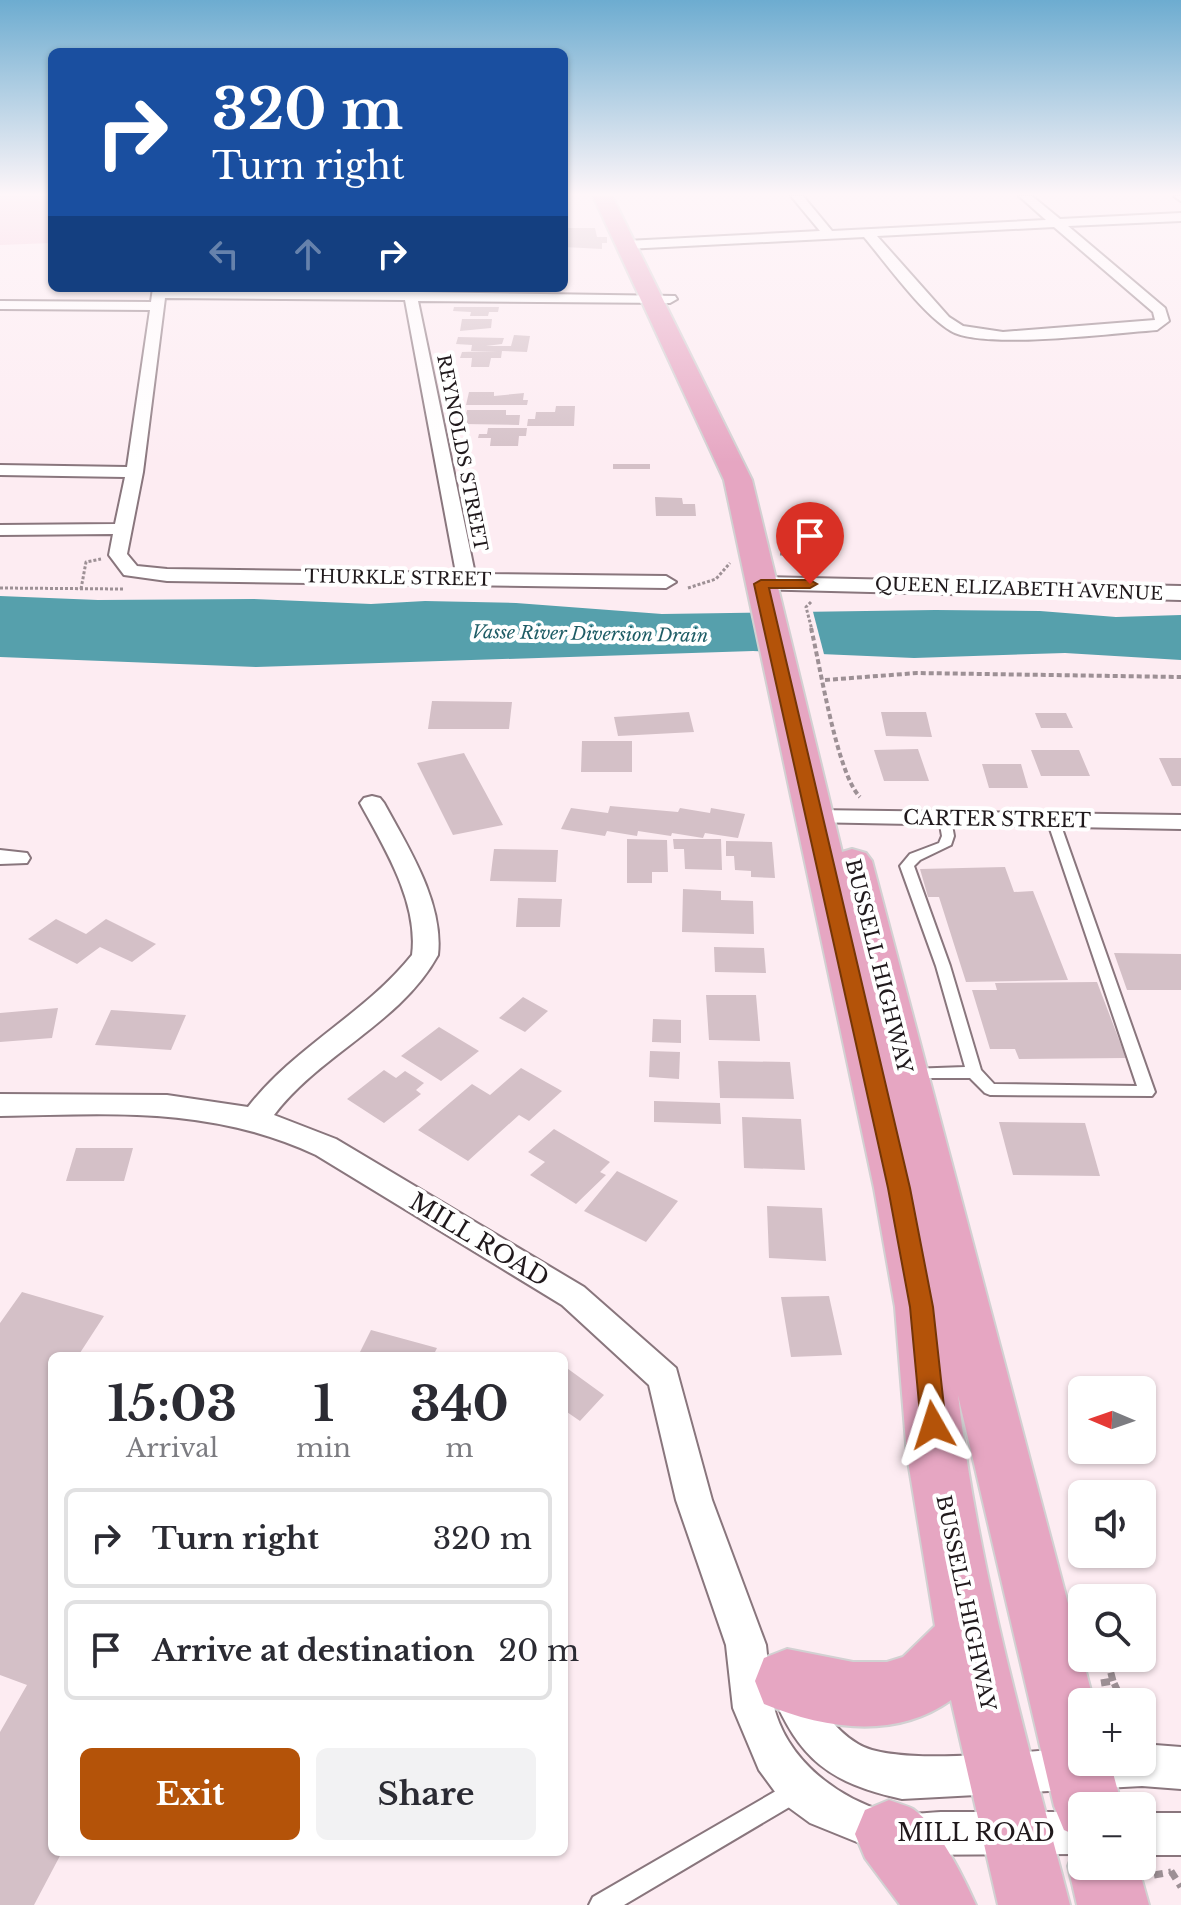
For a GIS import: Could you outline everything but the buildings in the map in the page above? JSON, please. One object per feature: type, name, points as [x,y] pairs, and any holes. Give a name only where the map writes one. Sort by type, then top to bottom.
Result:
[{"type":"main road","name":"BUSSELL HIGHWAY","points":[[654,285],[738,480],[808,670],[1083,1787]]},
{"type":"main road","name":"BUSSELL HIGHWAY","points":[[842,812],[899,1188],[921,1307],[936,1455],[968,1636],[1034,1812],[1034,1905]]},
{"type":"main road","points":[[767,1663],[852,1694],[886,1693],[918,1685],[945,1662],[968,1636]]},
{"type":"main road","points":[[889,1834],[915,1864],[940,1905]]},
{"type":"main road","points":[[1107,1880],[1113,1905]]},
{"type":"street","points":[[913,285],[944,320],[959,330],[1003,336],[1138,330],[1157,326],[1162,321],[1160,311],[1129,285]]},
{"type":"street","points":[[1,308],[158,296],[410,292],[661,299]]},
{"type":"street","name":"REYNOLDS STREET","points":[[410,292],[467,579]]},
{"type":"street","points":[[118,555],[135,472],[158,296]]},
{"type":"street","points":[[0,470],[135,472]]},
{"type":"street","points":[[0,530],[124,529]]},
{"type":"street","name":"THURKLE STREET","points":[[118,555],[131,571],[167,575],[666,582]]},
{"type":"street","name":"QUEEN ELIZABETH AVENUE","points":[[782,598],[1181,593]]},
{"type":"street","points":[[255,1118],[293,1075],[392,997],[426,954],[426,923],[372,803]]},
{"type":"street","name":"CARTER STREET","points":[[842,812],[945,819],[1181,822]]},
{"type":"street","name":"MILL ROAD","points":[[0,1105],[170,1104],[255,1118],[302,1134],[326,1147],[573,1296],[664,1378],[694,1500],[767,1663],[818,1737],[841,1760],[872,1773],[1034,1812]]},
{"type":"street","name":"MILL ROAD","points":[[767,1663],[753,1708],[774,1755],[799,1789],[825,1808],[889,1834],[1034,1812]]},
{"type":"street","points":[[1034,1812],[1083,1787],[1142,1765],[1181,1768]]},
{"type":"street","points":[[1156,1842],[1176,1853]]},
{"type":"lane","points":[[945,819],[948,836],[945,845],[915,857],[907,866],[943,966],[974,1072],[990,1089],[1147,1092],[1053,820]]},
{"type":"lane","points":[[906,1074],[974,1072]]},
{"type":"lane","points":[[601,1905],[799,1789]]},
{"type":"path","points":[[81,589],[86,562],[118,555]]},
{"type":"path","points":[[782,598],[853,790],[862,799],[842,812]]},
{"type":"path","points":[[808,670],[978,676],[1070,673],[1181,677]]},
{"type":"path","points":[[1111,1672],[1113,1681]]},
{"type":"path","points":[[1176,1853],[1181,1887]]},
{"type":"water","name":"Vasse River Diversion Drain","points":[[0,596],[98,600],[254,599],[371,604],[425,601],[516,603],[662,614],[935,610],[1040,611],[1116,617],[1181,615],[1181,660],[1065,653],[914,658],[753,651],[256,667],[0,657]]},
{"type":"pier","points":[[812,608],[825,658],[764,656],[754,609]]},
{"type":"route","points":[[810,584],[761,584],[899,1188],[921,1307],[933,1425]]}]
